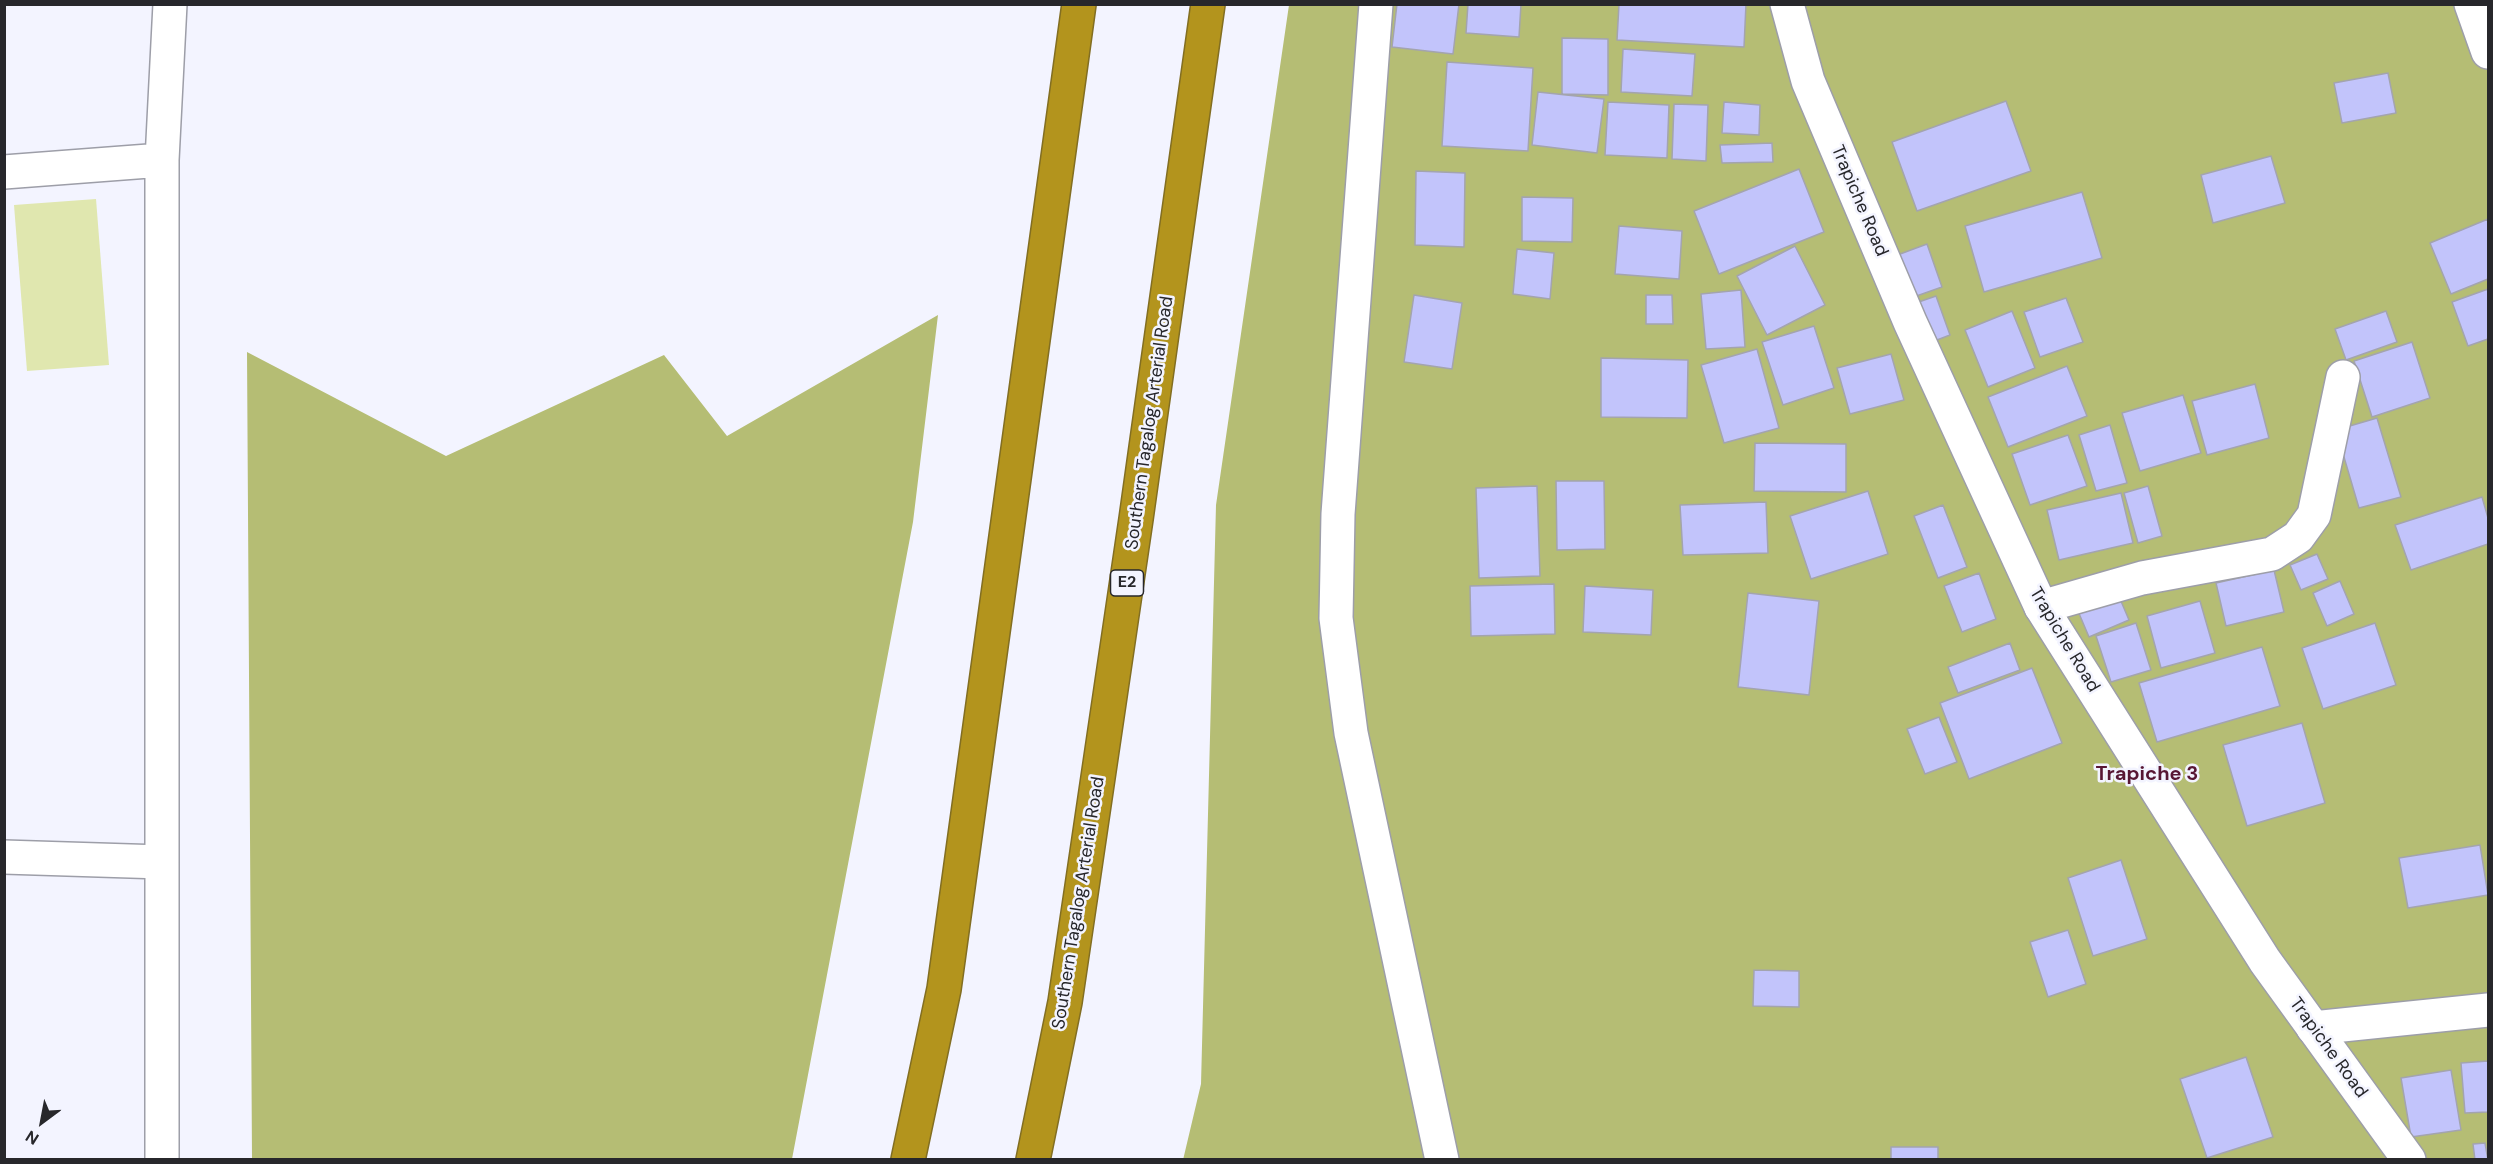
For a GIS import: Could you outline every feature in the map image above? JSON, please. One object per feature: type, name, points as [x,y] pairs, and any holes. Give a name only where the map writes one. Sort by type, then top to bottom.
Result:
[{"type":"highway","points":[[908,1160],[944,989],[1079,4]]},
{"type":"highway","name":"Southern Tagalog Arterial Road","points":[[1034,1160],[1065,1002],[1135,530],[1208,4]]},
{"type":"street","points":[[162,1160],[162,160],[170,4]]},
{"type":"street","points":[[1376,4],[1338,514],[1336,618],[1351,733],[1442,1160]]},
{"type":"street","name":"Trapiche Road","points":[[1787,4],[1808,81],[1840,158],[1910,322],[2041,607],[2265,961],[2409,1160]]},
{"type":"street","points":[[2471,4],[2488,52]]},
{"type":"street","points":[[4,172],[162,160]]},
{"type":"street","points":[[2041,607],[2142,578],[2272,554],[2298,537],[2314,515],[2343,377]]},
{"type":"street","points":[[4,857],[162,862]]},
{"type":"street","points":[[2313,1028],[2488,1010]]},
{"type":"green space","points":[[1289,5],[2488,5],[2488,1159],[1183,1160],[1201,1084],[1216,505]]},
{"type":"green space","points":[[96,199],[109,365],[27,371],[14,205]]},
{"type":"green space","points":[[938,315],[913,522],[792,1159],[252,1159],[247,352],[446,456],[664,355],[727,436]]},
{"type":"building","points":[[1397,4],[1459,4],[1453,54],[1392,47]]},
{"type":"building","points":[[1468,4],[1521,4],[1519,37],[1466,33]]},
{"type":"building","points":[[1619,4],[1746,4],[1744,47],[1617,40]]},
{"type":"building","points":[[1562,38],[1608,39],[1608,95],[1562,94]]},
{"type":"building","points":[[1623,49],[1695,54],[1692,96],[1621,92]]},
{"type":"building","points":[[1447,62],[1533,68],[1528,151],[1442,146]]},
{"type":"building","points":[[2388,73],[2396,113],[2342,123],[2334,83]]},
{"type":"building","points":[[1538,92],[1604,99],[1597,153],[1532,145]]},
{"type":"building","points":[[2006,101],[2031,171],[1917,211],[1892,142]]},
{"type":"building","points":[[1608,102],[1669,105],[1667,158],[1605,155]]},
{"type":"building","points":[[1724,102],[1760,105],[1759,135],[1722,133]]},
{"type":"building","points":[[1674,104],[1708,105],[1706,161],[1672,159]]},
{"type":"building","points":[[1772,143],[1773,162],[1722,163],[1720,145]]},
{"type":"building","points":[[2271,156],[2285,203],[2213,223],[2201,175]]},
{"type":"building","points":[[1799,169],[1824,232],[1719,274],[1694,211]]},
{"type":"building","points":[[1416,171],[1465,173],[1464,247],[1415,245]]},
{"type":"building","points":[[2082,192],[2102,258],[1984,292],[1965,226]]},
{"type":"building","points":[[1522,197],[1573,198],[1572,242],[1522,241]]},
{"type":"building","points":[[2488,219],[2488,279],[2451,294],[2430,243]]},
{"type":"building","points":[[1619,226],[1682,231],[1679,279],[1615,274]]},
{"type":"building","points":[[1927,244],[1942,287],[1908,299],[1892,257]]},
{"type":"building","points":[[1795,246],[1825,305],[1767,335],[1737,276]]},
{"type":"building","points":[[1517,249],[1554,253],[1550,299],[1513,294]]},
{"type":"building","points":[[2488,289],[2488,339],[2468,346],[2452,302]]},
{"type":"building","points":[[1741,290],[1745,347],[1706,349],[1701,294]]},
{"type":"building","points":[[1414,295],[1462,303],[1452,369],[1404,362]]},
{"type":"building","points":[[1646,295],[1672,295],[1673,324],[1646,324]]},
{"type":"building","points":[[1936,296],[1950,335],[1924,345],[1910,305]]},
{"type":"building","points":[[2066,298],[2083,342],[2040,357],[2024,312]]},
{"type":"building","points":[[2012,311],[2035,368],[1988,387],[1965,330]]},
{"type":"building","points":[[2386,311],[2397,342],[2346,360],[2335,329]]},
{"type":"building","points":[[1814,326],[1834,388],[1783,405],[1762,342]]},
{"type":"building","points":[[2412,342],[2430,398],[2372,417],[2354,361]]},
{"type":"building","points":[[1757,349],[1779,428],[1724,443],[1701,365]]},
{"type":"building","points":[[1891,354],[1904,400],[1850,414],[1837,368]]},
{"type":"building","points":[[1601,358],[1688,360],[1687,418],[1601,417]]},
{"type":"building","points":[[2067,366],[2087,416],[2008,447],[1988,397]]},
{"type":"building","points":[[2255,384],[2269,438],[2207,455],[2192,401]]},
{"type":"building","points":[[2183,395],[2201,453],[2140,471],[2122,413]]},
{"type":"building","points":[[2377,418],[2401,497],[2359,508],[2336,430]]},
{"type":"building","points":[[2110,425],[2127,483],[2096,491],[2079,435]]},
{"type":"building","points":[[2068,435],[2087,486],[2030,505],[2012,454]]},
{"type":"building","points":[[1755,443],[1846,444],[1846,492],[1754,491]]},
{"type":"building","points":[[1556,481],[1604,481],[1605,549],[1557,550]]},
{"type":"building","points":[[1537,486],[1540,576],[1479,578],[1476,488]]},
{"type":"building","points":[[2148,486],[2162,536],[2138,543],[2124,493]]},
{"type":"building","points":[[1868,491],[1888,554],[1811,579],[1790,516]]},
{"type":"building","points":[[2121,493],[2133,543],[2059,560],[2047,510]]},
{"type":"building","points":[[2482,497],[2488,518],[2488,544],[2411,570],[2395,525]]},
{"type":"building","points":[[1766,502],[1768,553],[1683,555],[1680,505]]},
{"type":"building","points":[[1943,505],[1967,567],[1938,578],[1914,516]]},
{"type":"building","points":[[2317,554],[2328,579],[2301,590],[2290,565]]},
{"type":"building","points":[[2274,570],[2284,612],[2226,626],[2216,583]]},
{"type":"building","points":[[1979,573],[1996,619],[1962,632],[1944,586]]},
{"type":"building","points":[[2340,581],[2354,614],[2327,626],[2313,593]]},
{"type":"building","points":[[1554,584],[1555,634],[1471,636],[1470,586]]},
{"type":"building","points":[[1585,586],[1653,590],[1651,635],[1583,632]]},
{"type":"building","points":[[2115,587],[2129,620],[2089,637],[2075,604]]},
{"type":"building","points":[[1748,593],[1819,601],[1809,695],[1738,687]]},
{"type":"building","points":[[2200,601],[2215,653],[2161,668],[2147,616]]},
{"type":"building","points":[[2136,623],[2151,670],[2111,682],[2096,636]]},
{"type":"building","points":[[2375,623],[2396,685],[2323,709],[2302,648]]},
{"type":"building","points":[[2010,643],[2020,670],[1958,693],[1948,667]]},
{"type":"building","points":[[2262,647],[2280,706],[2157,742],[2139,683]]},
{"type":"building","points":[[2032,668],[2062,743],[1969,779],[1940,703]]},
{"type":"building","points":[[1939,717],[1957,762],[1925,774],[1907,729]]},
{"type":"building","points":[[2302,723],[2325,803],[2247,826],[2223,745]]},
{"type":"building","points":[[2480,845],[2488,895],[2408,908],[2399,858]]},
{"type":"building","points":[[2121,860],[2147,939],[2093,956],[2068,878]]},
{"type":"building","points":[[2068,930],[2086,984],[2048,997],[2030,942]]},
{"type":"building","points":[[1754,970],[1799,971],[1799,1007],[1753,1006]]},
{"type":"building","points":[[2246,1057],[2273,1137],[2207,1158],[2180,1079]]},
{"type":"building","points":[[2488,1061],[2488,1112],[2465,1113],[2461,1063]]},
{"type":"building","points":[[2451,1070],[2461,1130],[2411,1137],[2401,1078]]},
{"type":"building","points":[[2485,1143],[2488,1160],[2475,1160],[2473,1144]]},
{"type":"building","points":[[1891,1147],[1938,1147],[1938,1160],[1891,1160]]},
{"type":"district","name":"Trapiche 3","points":[[2147,775]]}]
